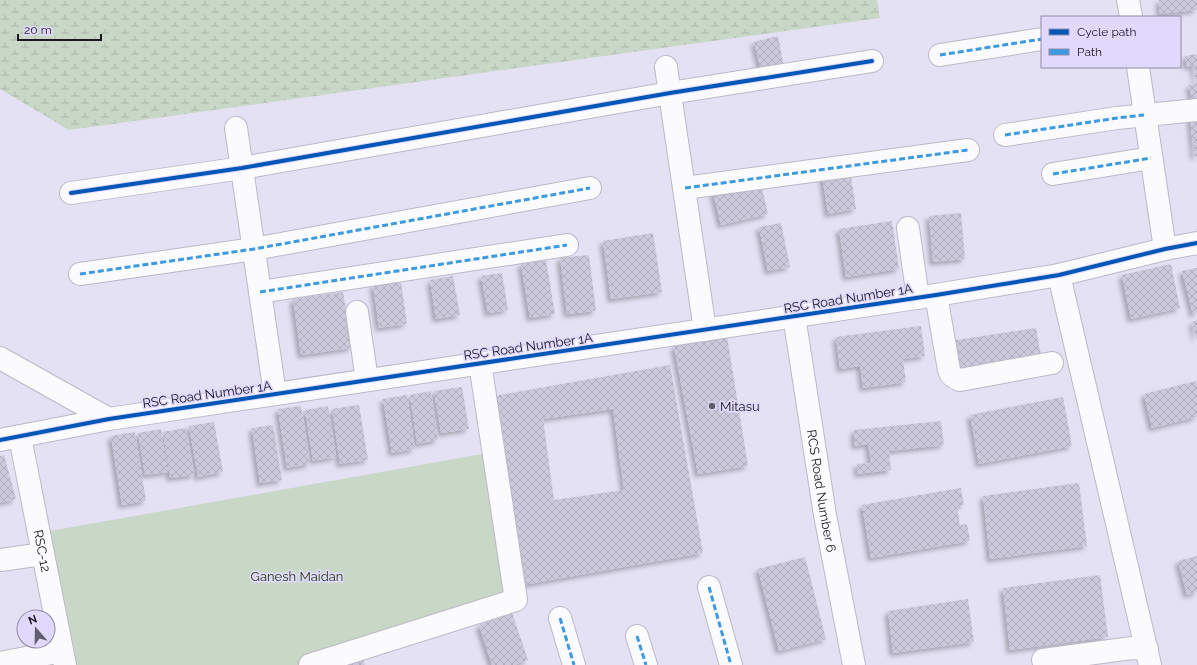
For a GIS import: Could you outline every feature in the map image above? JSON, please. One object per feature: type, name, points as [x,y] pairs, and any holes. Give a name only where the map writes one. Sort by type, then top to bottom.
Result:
[{"type":"street","points":[[1128,0],[1131,16]]},
{"type":"street","points":[[940,55],[1041,39]]},
{"type":"street","points":[[71,193],[242,168],[670,93],[872,61]]},
{"type":"street","points":[[666,67],[705,330]]},
{"type":"street","points":[[1138,68],[1165,248]]},
{"type":"street","points":[[1005,135],[1117,118],[1197,110]]},
{"type":"street","points":[[236,128],[275,394]]},
{"type":"street","points":[[685,188],[968,150]]},
{"type":"street","points":[[1054,174],[1151,158]]},
{"type":"street","points":[[80,274],[254,248],[590,188]]},
{"type":"street","points":[[908,228],[951,375],[960,380],[1052,363]]},
{"type":"street","name":"RSC Road Number 1A","points":[[10,438],[109,419],[705,330],[1059,275],[1165,248],[1197,243]]},
{"type":"street","points":[[260,292],[567,245]]},
{"type":"street","points":[[1059,275],[1149,657]]},
{"type":"street","points":[[357,312],[367,380]]},
{"type":"street","name":"RCS Road Number 6","points":[[794,316],[825,515],[854,665]]},
{"type":"street","points":[[0,358],[109,419]]},
{"type":"street","points":[[310,665],[516,600],[480,363]]},
{"type":"street","name":"RSC-12","points":[[10,438],[43,554],[64,658]]},
{"type":"street","points":[[0,560],[43,554]]},
{"type":"street","points":[[708,587],[731,665]]},
{"type":"street","points":[[560,618],[574,665]]},
{"type":"street","points":[[637,636],[646,665]]},
{"type":"street","points":[[1043,660],[1132,648],[1149,657]]},
{"type":"street","points":[[0,663],[64,658]]},
{"type":"green space","points":[[0,0],[877,0],[880,18],[69,130],[0,89]]},
{"type":"green space","name":"Ganesh Maidan","points":[[493,452],[516,600],[309,665],[65,665],[56,619],[56,609],[54,609],[39,533]]},
{"type":"building","points":[[1159,0],[1197,0],[1197,10],[1160,14]]},
{"type":"building","points":[[778,36],[784,67],[762,74],[754,42]]},
{"type":"building","points":[[1197,54],[1197,106],[1193,107],[1189,85],[1196,84],[1193,65],[1187,67],[1185,56]]},
{"type":"building","points":[[1190,115],[1197,115],[1197,156],[1194,157]]},
{"type":"building","points":[[850,170],[856,209],[828,214],[822,175]]},
{"type":"building","points":[[760,180],[768,214],[721,225],[713,192]]},
{"type":"building","points":[[961,213],[965,259],[933,262],[929,216]]},
{"type":"building","points":[[892,221],[899,269],[846,277],[839,229]]},
{"type":"building","points":[[781,223],[790,267],[768,271],[759,227]]},
{"type":"building","points":[[653,233],[662,292],[611,299],[603,241]]},
{"type":"building","points":[[589,255],[596,311],[567,314],[560,258]]},
{"type":"building","points":[[546,260],[555,314],[530,318],[521,264]]},
{"type":"building","points":[[1171,264],[1180,308],[1131,319],[1122,275]]},
{"type":"building","points":[[1197,268],[1197,313],[1193,314],[1182,271]]},
{"type":"building","points":[[502,273],[508,310],[488,313],[481,276]]},
{"type":"building","points":[[453,276],[460,315],[436,319],[430,280]]},
{"type":"building","points":[[401,282],[407,324],[379,328],[373,285]]},
{"type":"building","points":[[343,292],[352,348],[301,355],[293,299]]},
{"type":"building","points":[[1197,320],[1197,339],[1196,339],[1192,322]]},
{"type":"building","points":[[921,326],[925,356],[903,359],[906,382],[863,388],[860,366],[840,369],[836,337]]},
{"type":"building","points":[[1036,328],[1041,356],[954,370],[950,341]]},
{"type":"building","name":"Mitasu","points":[[727,336],[748,466],[698,474],[674,346]]},
{"type":"building","points":[[670,365],[703,553],[523,585],[489,397]],"holes":[[[613,409],[624,490],[554,500],[543,419]]]},
{"type":"building","points":[[1196,381],[1197,417],[1152,428],[1144,394]]},
{"type":"building","points":[[462,387],[469,429],[441,433],[434,391]]},
{"type":"building","points":[[431,391],[438,440],[417,444],[410,395]]},
{"type":"building","points":[[407,395],[415,449],[392,453],[383,399]]},
{"type":"building","points":[[1063,397],[1072,446],[979,464],[970,415]]},
{"type":"building","points":[[359,405],[368,460],[340,464],[332,409]]},
{"type":"building","points":[[301,406],[310,464],[287,468],[278,409]]},
{"type":"building","points":[[328,406],[336,457],[313,461],[305,410]]},
{"type":"building","points":[[941,421],[944,445],[889,451],[891,470],[858,474],[857,464],[871,463],[868,444],[855,446],[854,430]]},
{"type":"building","points":[[214,422],[223,472],[198,477],[189,426]]},
{"type":"building","points":[[273,425],[282,480],[260,483],[252,428]]},
{"type":"building","points":[[186,428],[194,475],[170,478],[163,432]]},
{"type":"building","points":[[161,429],[168,472],[145,475],[138,433]]},
{"type":"building","points":[[135,432],[146,501],[122,505],[111,436]]},
{"type":"building","points":[[4,455],[16,499],[0,503],[0,456]]},
{"type":"building","points":[[1079,483],[1087,546],[990,559],[983,496]]},
{"type":"building","points":[[961,488],[964,505],[957,506],[960,525],[967,524],[970,541],[871,558],[862,505]]},
{"type":"building","points":[[1197,556],[1197,592],[1187,595],[1178,561]]},
{"type":"building","points":[[805,557],[826,639],[779,651],[758,569]]},
{"type":"building","points":[[1100,575],[1108,637],[1010,650],[1003,588]]},
{"type":"building","points":[[968,599],[974,642],[893,653],[888,611]]},
{"type":"building","points":[[512,613],[528,660],[514,665],[492,665],[479,625]]},
{"type":"building","points":[[363,658],[365,665],[341,665]]},
{"type":"marked path","points":[[940,55],[1041,39]]},
{"type":"marked path","points":[[1005,135],[1144,115]]},
{"type":"marked path","points":[[685,188],[968,150]]},
{"type":"marked path","points":[[1053,174],[1151,158]]},
{"type":"marked path","points":[[80,274],[254,249],[590,188]]},
{"type":"marked path","points":[[260,292],[567,245]]},
{"type":"marked path","points":[[709,587],[731,665]]},
{"type":"marked path","points":[[560,618],[574,665]]},
{"type":"marked path","points":[[637,636],[646,665]]},
{"type":"cycle path","points":[[71,193],[242,168],[670,93],[872,61]]},
{"type":"cycle path","points":[[0,440],[109,419],[936,295],[1059,275],[1165,249],[1197,243]]},
{"type":"place","name":"Mitasu","points":[[712,406]]}]
